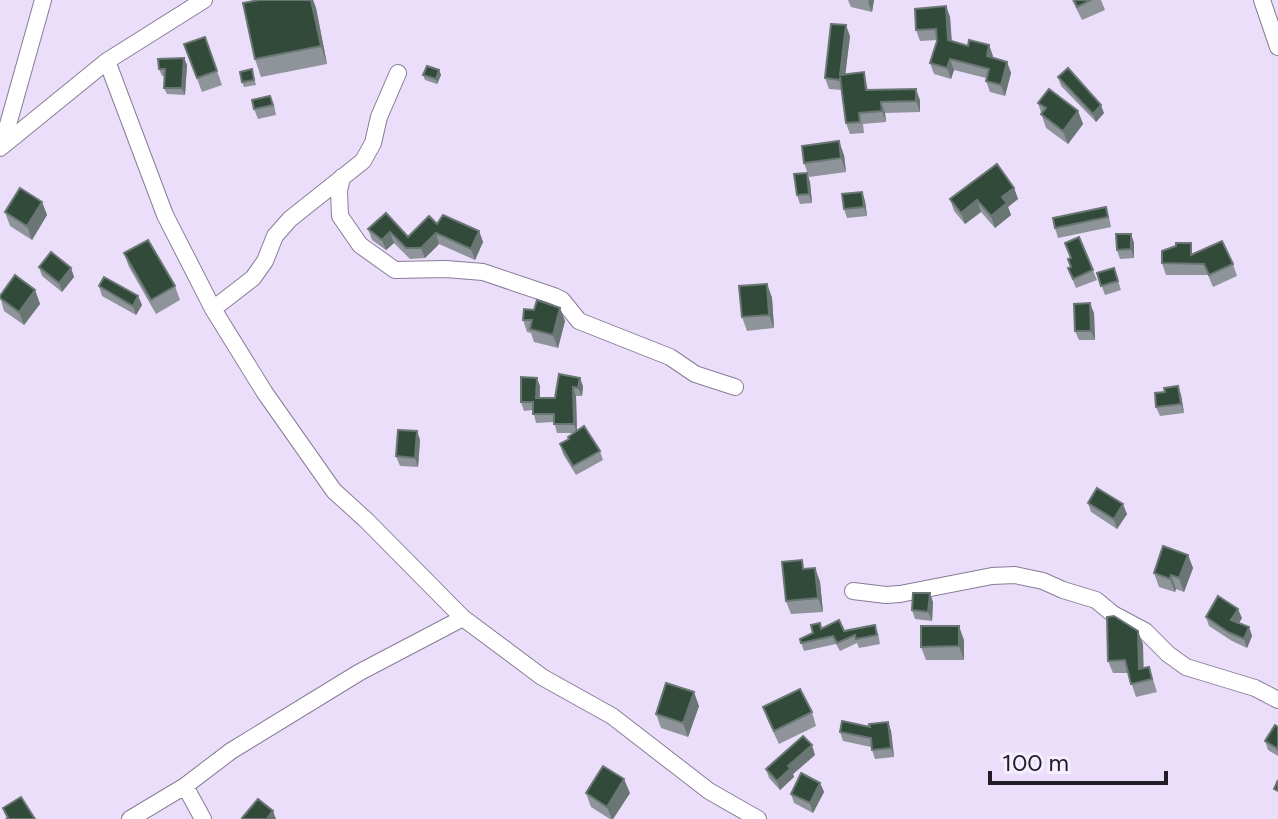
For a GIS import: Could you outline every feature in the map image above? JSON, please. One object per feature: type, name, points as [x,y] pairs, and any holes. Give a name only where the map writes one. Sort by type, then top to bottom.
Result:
[{"type":"street","points":[[1,147],[43,0]]},
{"type":"street","points":[[1,147],[107,61],[204,0]]},
{"type":"street","points":[[1262,0],[1278,47]]},
{"type":"street","points":[[107,61],[165,215],[213,309],[265,393],[334,491],[463,618],[542,677],[612,716],[709,791],[758,819]]},
{"type":"street","points":[[213,309],[253,278],[265,261],[275,236],[290,219],[363,161],[398,73]]},
{"type":"street","points":[[342,177],[340,216],[360,245],[395,270],[483,272],[554,296],[562,300],[579,321],[670,357],[695,374],[735,387]]},
{"type":"street","points":[[853,591],[900,594],[1001,575],[1043,581],[1096,600],[1113,614],[1145,631],[1186,667],[1255,688],[1278,700]]},
{"type":"street","points":[[130,819],[185,786],[231,751],[360,672],[463,618]]},
{"type":"street","points":[[185,786],[203,819]]},
{"type":"street","points":[[722,819],[727,802]]},
{"type":"building","points":[[311,0],[321,46],[255,59],[243,3]]},
{"type":"building","points":[[1074,0],[1091,0],[1077,7]]},
{"type":"building","points":[[946,6],[948,40],[968,46],[969,40],[989,45],[987,56],[1007,62],[1001,85],[986,81],[989,69],[950,59],[947,68],[930,63],[937,41],[936,29],[916,30],[915,9]]},
{"type":"building","points":[[831,24],[846,25],[840,75],[864,72],[866,90],[916,89],[916,101],[881,102],[882,111],[859,113],[860,122],[846,123],[840,77],[840,80],[825,78]]},
{"type":"building","points":[[205,37],[217,71],[197,78],[184,44]]},
{"type":"building","points":[[184,58],[182,88],[164,88],[165,69],[159,69],[158,59]]},
{"type":"building","points":[[427,66],[439,70],[436,79],[423,75]]},
{"type":"building","points":[[1068,68],[1101,105],[1093,114],[1058,77]]},
{"type":"building","points":[[252,69],[254,80],[242,82],[240,72]]},
{"type":"building","points":[[1049,89],[1078,111],[1063,131],[1041,114],[1046,108],[1038,103]]},
{"type":"building","points":[[270,96],[273,105],[254,109],[252,100]]},
{"type":"building","points":[[839,141],[841,158],[804,163],[802,146]]},
{"type":"building","points":[[997,164],[1014,188],[1002,197],[1007,203],[991,216],[977,200],[961,213],[950,199]]},
{"type":"building","points":[[807,173],[809,194],[797,195],[794,174]]},
{"type":"building","points":[[20,188],[42,202],[27,226],[5,212]]},
{"type":"building","points":[[862,192],[864,207],[844,209],[842,194]]},
{"type":"building","points":[[1106,207],[1108,217],[1055,228],[1053,218]]},
{"type":"building","points":[[386,213],[408,237],[429,216],[437,224],[443,215],[479,231],[471,249],[436,233],[421,248],[406,248],[390,232],[382,240],[368,229]]},
{"type":"building","points":[[1116,234],[1131,234],[1131,249],[1117,250]]},
{"type":"building","points":[[1079,237],[1093,270],[1073,279],[1068,268],[1071,267],[1068,259],[1071,258],[1065,243]]},
{"type":"building","points":[[148,240],[175,286],[151,300],[124,253]]},
{"type":"building","points":[[1222,241],[1233,264],[1209,275],[1204,264],[1162,263],[1162,251],[1176,246],[1176,243],[1191,243],[1191,255]]},
{"type":"building","points":[[51,252],[71,268],[59,283],[39,267]]},
{"type":"building","points":[[1114,268],[1118,281],[1101,286],[1097,273]]},
{"type":"building","points":[[15,275],[35,290],[19,312],[0,298]]},
{"type":"building","points":[[104,277],[138,296],[133,306],[99,286]]},
{"type":"building","points":[[767,284],[769,315],[742,317],[739,286]]},
{"type":"building","points":[[537,300],[560,308],[553,335],[530,329],[532,320],[523,320],[524,309],[534,310]]},
{"type":"building","points":[[1090,303],[1091,331],[1075,331],[1074,304]]},
{"type":"building","points":[[559,374],[580,378],[578,388],[573,387],[574,424],[554,424],[554,414],[533,414],[533,402],[521,402],[521,377],[537,378],[536,398],[555,398]]},
{"type":"building","points":[[1178,386],[1181,404],[1156,407],[1155,393]]},
{"type":"building","points":[[584,426],[600,451],[573,466],[560,444]]},
{"type":"building","points":[[398,430],[417,431],[415,458],[396,456]]},
{"type":"building","points":[[1097,488],[1123,504],[1114,519],[1088,503]]},
{"type":"building","points":[[1163,546],[1188,555],[1179,578],[1171,575],[1170,579],[1154,573]]},
{"type":"building","points":[[802,560],[803,569],[815,568],[818,598],[786,601],[782,562]]},
{"type":"building","points":[[913,593],[930,593],[928,612],[912,610]]},
{"type":"building","points":[[1218,596],[1238,609],[1231,620],[1249,627],[1244,639],[1206,617]]},
{"type":"building","points":[[1114,616],[1138,631],[1139,669],[1149,667],[1152,679],[1131,684],[1125,660],[1108,661],[1107,617]]},
{"type":"building","points":[[839,620],[844,631],[875,625],[877,635],[856,639],[855,635],[837,643],[833,636],[801,643],[800,639],[813,633],[811,625],[820,623],[821,629]]},
{"type":"building","points":[[921,626],[959,626],[959,646],[921,647]]},
{"type":"building","points":[[666,683],[694,692],[683,723],[656,714]]},
{"type":"building","points":[[800,689],[812,712],[774,731],[763,707]]},
{"type":"building","points":[[842,721],[870,727],[869,724],[888,722],[891,748],[872,750],[871,738],[840,732]]},
{"type":"building","points":[[1275,725],[1278,727],[1278,749],[1265,741]]},
{"type":"building","points":[[803,736],[812,745],[788,766],[791,768],[777,781],[766,769]]},
{"type":"building","points":[[603,766],[624,779],[607,807],[586,793]]},
{"type":"building","points":[[801,773],[820,783],[810,803],[791,794]]},
{"type":"building","points":[[21,797],[35,819],[6,819],[3,808]]},
{"type":"building","points":[[258,799],[273,811],[268,817],[270,819],[243,819],[242,818]]}]
